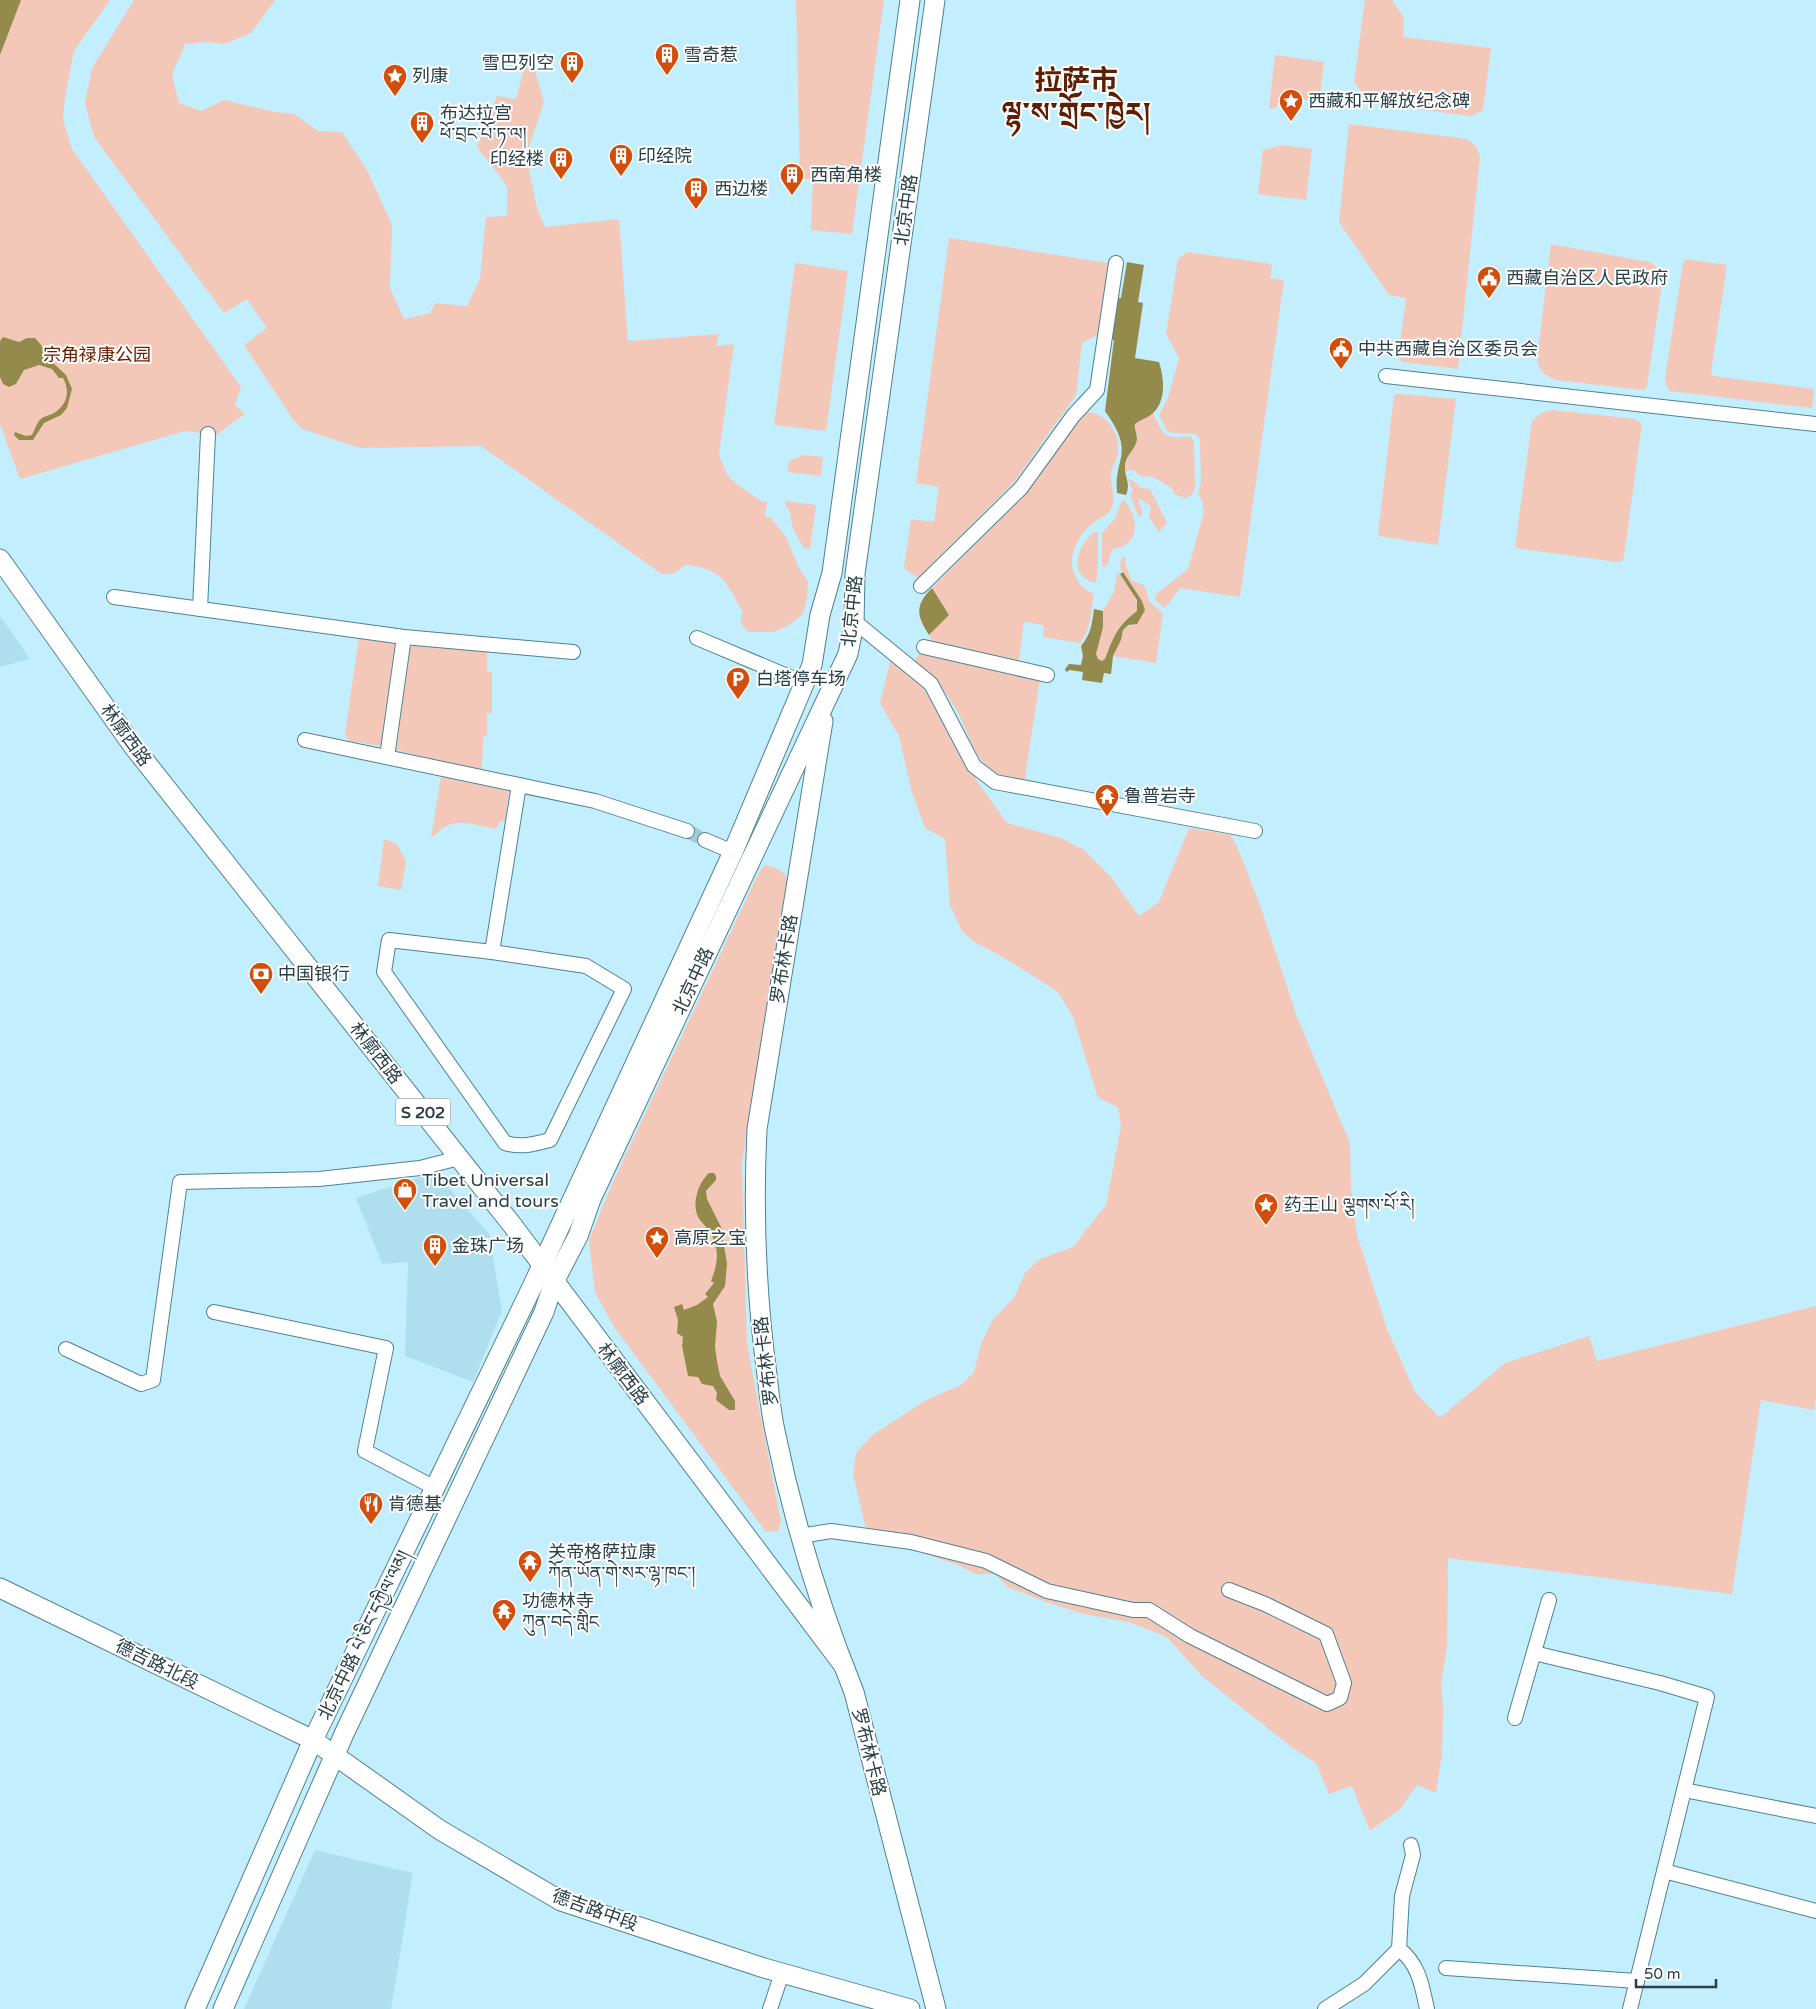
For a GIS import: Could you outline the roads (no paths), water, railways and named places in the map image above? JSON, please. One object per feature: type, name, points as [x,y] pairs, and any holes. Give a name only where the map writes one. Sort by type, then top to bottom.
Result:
[{"type":"main road","name":"北京中路","points":[[541,1265],[733,852],[806,684],[812,665],[820,615],[832,572],[910,0]]},
{"type":"main road","name":"北京中路","points":[[554,1282],[578,1236],[591,1199],[808,735],[848,654],[854,620],[856,565],[935,0]]},
{"type":"main road","name":"林廓西路","points":[[0,559],[133,746],[459,1158],[844,1666]]},
{"type":"main road","name":"罗布林卡路","points":[[828,697],[819,741],[757,1129],[754,1190],[756,1265],[763,1349],[774,1429],[800,1536],[854,1692],[936,2009]]},
{"type":"main road","name":"北京中路 པེ་ཅིང་དཀྱིལ་ལམ།","points":[[195,2009],[314,1740],[541,1265]]},
{"type":"main road","name":"北京中路 པེ་ཅིང་དཀྱིལ་ལམ།","points":[[223,2009],[335,1755],[544,1312],[554,1282]]},
{"type":"main road","name":"德吉路北段","points":[[0,1588],[314,1740]]},
{"type":"main road","name":"德吉路中段","points":[[314,1740],[440,1830],[561,1901],[782,1973],[910,2009]]},
{"type":"street","points":[[921,586],[1021,488],[1073,416],[1098,390],[1116,263]]},
{"type":"street","points":[[1386,376],[1815,424]]},
{"type":"street","points":[[200,609],[208,434]]},
{"type":"street","points":[[114,597],[404,636],[574,652]]},
{"type":"street","points":[[854,620],[931,684],[974,766],[995,782],[1255,831]]},
{"type":"street","points":[[387,757],[404,636]]},
{"type":"street","points":[[697,638],[806,684]]},
{"type":"street","points":[[924,647],[1047,675]]},
{"type":"street","points":[[305,740],[595,801],[687,831]]},
{"type":"street","points":[[492,952],[519,785]]},
{"type":"street","points":[[705,840],[733,852]]},
{"type":"street","points":[[388,940],[492,952],[586,966],[624,989],[550,1140],[531,1145],[514,1145],[506,1142],[384,972],[388,940]]},
{"type":"street","points":[[66,1349],[141,1384],[153,1380],[180,1182],[319,1179],[420,1168],[459,1158]]},
{"type":"street","points":[[214,1312],[386,1348],[366,1451],[435,1488]]},
{"type":"street","points":[[800,1536],[831,1531],[881,1537],[911,1542],[986,1561],[1047,1591],[1133,1610],[1149,1610],[1190,1636],[1327,1704],[1340,1698],[1344,1683],[1326,1634],[1265,1604],[1229,1590]]},
{"type":"street","points":[[1515,1718],[1549,1600]]},
{"type":"street","points":[[1534,1653],[1660,1683],[1707,1697],[1630,2009]]},
{"type":"street","points":[[1684,1790],[1816,1816]]},
{"type":"street","points":[[1325,2009],[1364,1984],[1399,1949],[1402,1896],[1413,1855],[1411,1845]]},
{"type":"street","points":[[1664,1871],[1816,1911]]},
{"type":"street","points":[[1399,1949],[1409,1956],[1420,1977],[1427,2009]]},
{"type":"street","points":[[1446,1968],[1637,1981]]},
{"type":"street","points":[[770,2009],[782,1973]]},
{"type":"tunnel","points":[[687,831],[705,840]]},
{"type":"place","name":"雪奇惹","points":[[667,76]]},
{"type":"place","name":"雪巴列空","points":[[572,84]]},
{"type":"place","name":"列康","points":[[395,97]]},
{"type":"place","name":"西藏和平解放纪念碑","points":[[1291,122]]},
{"type":"place","name":"布达拉宫 ཕོ་བྲང་པོ་ཏ་ལ།","points":[[422,144]]},
{"type":"place","name":"印经院","points":[[621,177]]},
{"type":"place","name":"印经楼","points":[[561,180]]},
{"type":"place","name":"西南角楼","points":[[792,196]]},
{"type":"place","name":"西边楼","points":[[696,210]]},
{"type":"place","name":"西藏自治区人民政府","points":[[1489,299]]},
{"type":"place","name":"中共西藏自治区委员会","points":[[1341,370]]},
{"type":"place","name":"白塔停车场","points":[[738,700]]},
{"type":"place","name":"鲁普岩寺","points":[[1107,817]]},
{"type":"place","name":"中国银行","points":[[261,995]]},
{"type":"place","name":"Tibet Universal Travel and tours","points":[[405,1211]]},
{"type":"place","name":"药王山 ལྕགས་པོ་རི།","points":[[1266,1226]]},
{"type":"place","name":"高原之宝","points":[[657,1259]]},
{"type":"place","name":"金珠广场","points":[[435,1267]]},
{"type":"place","name":"肯德基","points":[[371,1525]]},
{"type":"place","name":"关帝格萨拉康 ཀོན་ཡོན་གེ་སར་ལྷ་ཁང་།","points":[[530,1583]]},
{"type":"place","name":"功德林寺 ཀུན་བདེ་གླིང","points":[[504,1632]]},
{"type":"district","name":"拉萨市 ལྷ་ས་གྲོང་ཁྱེར།","points":[[1076,96]]},
{"type":"park label","name":"宗角禄康公园","points":[[97,355]]}]
